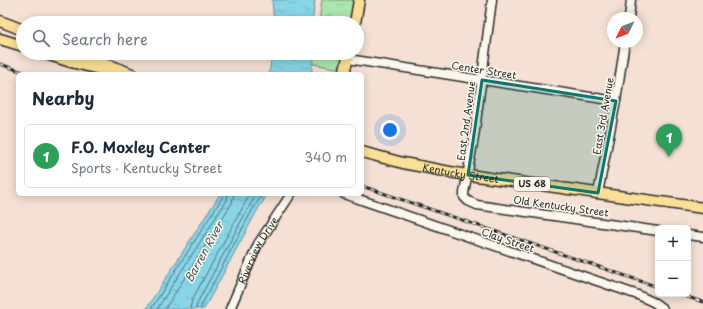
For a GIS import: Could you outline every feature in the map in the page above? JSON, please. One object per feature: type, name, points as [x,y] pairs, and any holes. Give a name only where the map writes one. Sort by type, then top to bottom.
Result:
[{"type":"main road","points":[[356,16],[359,0]]},
{"type":"main road","points":[[0,21],[16,27]]},
{"type":"main road","points":[[0,38],[16,44]]},
{"type":"main road","points":[[65,60],[111,72]]},
{"type":"main road","points":[[97,60],[127,72]]},
{"type":"main road","points":[[345,72],[348,60]]},
{"type":"main road","name":"Kentucky Street","points":[[364,152],[414,165],[468,175],[703,208]]},
{"type":"street","name":"East 2nd Avenue","points":[[464,197],[474,138],[492,0]]},
{"type":"street","points":[[629,12],[631,0]]},
{"type":"street","name":"East 3rd Avenue","points":[[598,194],[624,48]]},
{"type":"street","name":"Center Street","points":[[364,59],[482,80],[616,100]]},
{"type":"street","name":"Riverview Drive","points":[[230,309],[258,244],[290,196]]},
{"type":"street","name":"Clay Street","points":[[350,196],[638,296],[655,303],[663,309]]},
{"type":"street","name":"Old Kentucky Street","points":[[464,197],[471,203],[482,206],[541,213],[655,231]]},
{"type":"street","points":[[691,235],[703,237]]},
{"type":"highlighted area","points":[[482,80],[616,101],[598,193],[468,175]]},
{"type":"green space","points":[[322,0],[354,0],[351,16],[320,16]]},
{"type":"green space","points":[[314,60],[343,60],[341,69],[313,64]]},
{"type":"water","points":[[272,0],[315,0],[313,16],[273,16]]},
{"type":"water","points":[[271,60],[312,60],[312,72],[269,72]]},
{"type":"water","name":"Barren River","points":[[219,196],[267,196],[258,209],[204,309],[146,309]]},
{"type":"railway","points":[[0,64],[23,72]]},
{"type":"railway","points":[[364,187],[655,286]]},
{"type":"railway","points":[[687,297],[703,302]]},
{"type":"place","name":"F.O. Moxley Center","points":[[669,157]]}]
